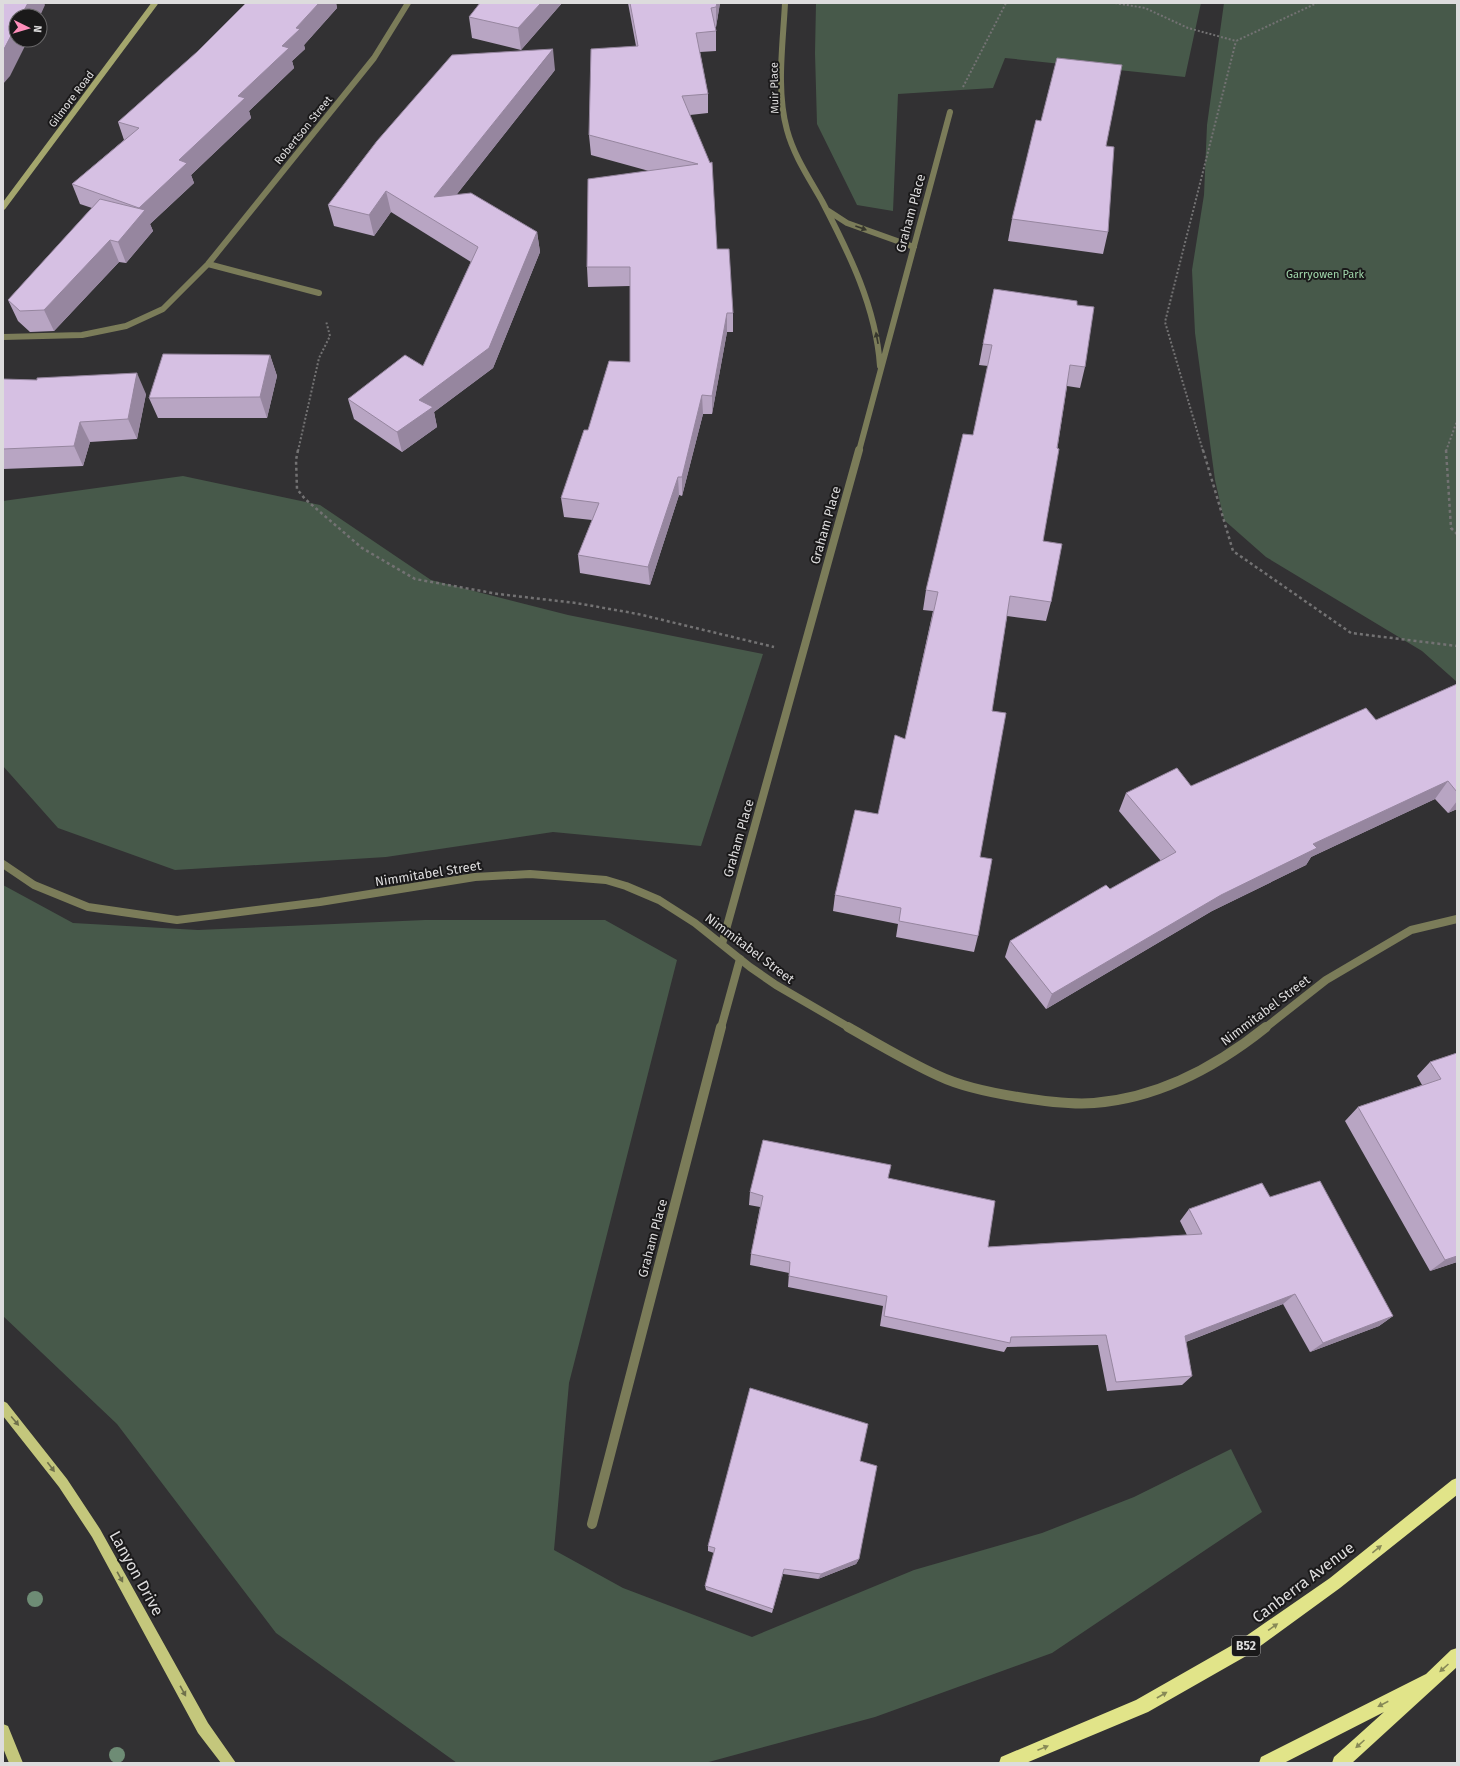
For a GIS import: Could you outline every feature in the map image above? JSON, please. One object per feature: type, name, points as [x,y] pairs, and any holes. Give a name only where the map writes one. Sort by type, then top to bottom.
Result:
[{"type":"highway","name":"Canberra Avenue","points":[[1007,1763],[1142,1706],[1242,1649],[1334,1583],[1457,1485]]},
{"type":"highway","points":[[1340,1763],[1457,1656]]},
{"type":"highway","points":[[1267,1763],[1430,1680]]},
{"type":"main road","name":"Lanyon Drive","points":[[3,1407],[63,1483],[96,1533],[204,1728],[229,1763]]},
{"type":"main road","points":[[3,1730],[16,1763]]},
{"type":"street","name":"Gilmore Road","points":[[3,207],[155,3]]},
{"type":"street","name":"Robertson Street","points":[[3,337],[82,335],[126,326],[164,309],[208,264],[374,58],[408,3]]},
{"type":"street","name":"Muir Place","points":[[785,3],[782,96],[786,129],[797,157],[827,210],[868,304],[879,350],[880,376]]},
{"type":"street","name":"Graham Place","points":[[722,944],[880,376],[950,112]]},
{"type":"street","name":"Muir Place","points":[[827,210],[847,223],[914,247]]},
{"type":"street","points":[[208,264],[319,294]]},
{"type":"street","name":"Nimmitabel Street","points":[[3,864],[34,886],[88,907],[177,920],[320,902],[474,877],[530,874],[606,880],[626,886],[659,900],[694,923],[776,985],[825,1015],[940,1076],[978,1089],[1003,1095],[1035,1100],[1092,1103],[1119,1100],[1144,1094],[1167,1087],[1199,1071],[1227,1056],[1250,1040],[1326,980],[1405,933],[1411,930],[1457,919]]},
{"type":"street","name":"Graham Place","points":[[592,1524],[708,1074],[740,959]]},
{"type":"path","points":[[950,112],[1006,3]]},
{"type":"path","points":[[1115,3],[1145,8],[1188,28],[1236,40],[1317,3]]},
{"type":"path","points":[[1236,40],[1165,322],[1233,551],[1351,633],[1457,646]]},
{"type":"path","points":[[319,294],[330,336],[319,358],[296,460],[297,489],[305,500],[362,548],[415,579],[498,594],[576,603],[638,614],[776,648]]},
{"type":"path","points":[[1457,421],[1446,449],[1451,528],[1457,534]]},
{"type":"green space","points":[[816,3],[1201,3],[1185,77],[1005,58],[993,88],[898,94],[893,211],[857,205],[817,124],[815,53]]},
{"type":"green space","name":"Garryowen Park","points":[[1224,3],[1457,3],[1457,682],[1422,651],[1266,557],[1224,520],[1215,480],[1195,333],[1192,270],[1204,195],[1207,125]]},
{"type":"green space","points":[[183,476],[320,505],[431,580],[568,615],[763,654],[701,846],[553,832],[386,857],[175,870],[58,828],[3,766],[3,501]]},
{"type":"green space","points":[[3,885],[73,923],[198,930],[425,920],[605,920],[677,960],[569,1383],[554,1550],[623,1588],[752,1637],[914,1570],[1042,1533],[1134,1497],[1231,1449],[1262,1512],[1052,1653],[875,1717],[705,1763],[457,1763],[276,1633],[117,1424],[3,1316]]},
{"type":"building","points":[[3,3],[28,3],[25,8],[8,8],[8,41],[3,51]]},
{"type":"building","points":[[246,3],[319,3],[296,28],[300,29],[282,46],[289,48],[238,96],[245,98],[179,160],[187,163],[139,208],[72,184],[139,128],[118,122],[197,52]]},
{"type":"building","points":[[480,3],[541,3],[518,28],[469,17]]},
{"type":"building","points":[[630,3],[717,3],[716,7],[711,8],[716,31],[696,33],[708,94],[682,96],[710,163],[712,162],[717,249],[729,249],[733,313],[727,313],[712,396],[702,395],[682,477],[678,477],[648,567],[578,555],[599,503],[561,498],[584,430],[588,430],[609,361],[630,362],[630,267],[587,267],[588,179],[698,164],[589,135],[591,49],[638,46]]},
{"type":"building","points":[[553,49],[434,197],[471,193],[537,232],[489,348],[419,400],[433,407],[397,432],[348,399],[405,355],[423,366],[478,247],[386,191],[369,215],[328,205],[377,141],[452,55]]},
{"type":"building","points":[[1057,58],[1122,65],[1106,146],[1114,147],[1108,232],[1012,219],[1036,120],[1041,121]]},
{"type":"building","points":[[100,199],[145,210],[118,242],[110,240],[44,310],[20,311],[8,300]]},
{"type":"building","points":[[994,289],[1077,301],[1077,305],[1094,307],[1085,367],[1070,365],[1057,448],[1059,449],[1043,541],[1062,544],[1051,602],[1010,596],[992,711],[1006,713],[980,857],[992,859],[978,936],[899,921],[901,908],[835,895],[855,810],[878,814],[895,735],[905,739],[938,592],[926,590],[963,434],[973,435],[992,345],[983,344]]},
{"type":"building","points":[[163,354],[270,355],[260,397],[149,398]]},
{"type":"building","points":[[137,373],[128,419],[80,422],[74,446],[3,449],[3,379],[37,380],[37,378]]},
{"type":"building","points":[[1457,684],[1457,792],[1448,781],[1313,844],[1317,848],[1221,895],[1052,994],[1010,941],[1106,885],[1110,889],[1176,852],[1126,793],[1177,768],[1191,786],[1366,708],[1376,720]]},
{"type":"building","points":[[1457,1053],[1457,1256],[1445,1260],[1358,1107],[1441,1079],[1430,1062]]},
{"type":"building","points":[[763,1140],[891,1165],[888,1178],[995,1201],[988,1247],[1202,1234],[1189,1209],[1262,1183],[1270,1197],[1320,1181],[1393,1316],[1323,1343],[1295,1294],[1185,1336],[1192,1376],[1116,1382],[1106,1335],[1011,1337],[1010,1343],[884,1316],[887,1296],[789,1276],[790,1262],[751,1254],[763,1196],[750,1192]]},
{"type":"building","points":[[750,1388],[868,1424],[860,1461],[877,1466],[859,1559],[821,1574],[784,1569],[773,1609],[705,1586],[715,1548],[708,1546]]}]
